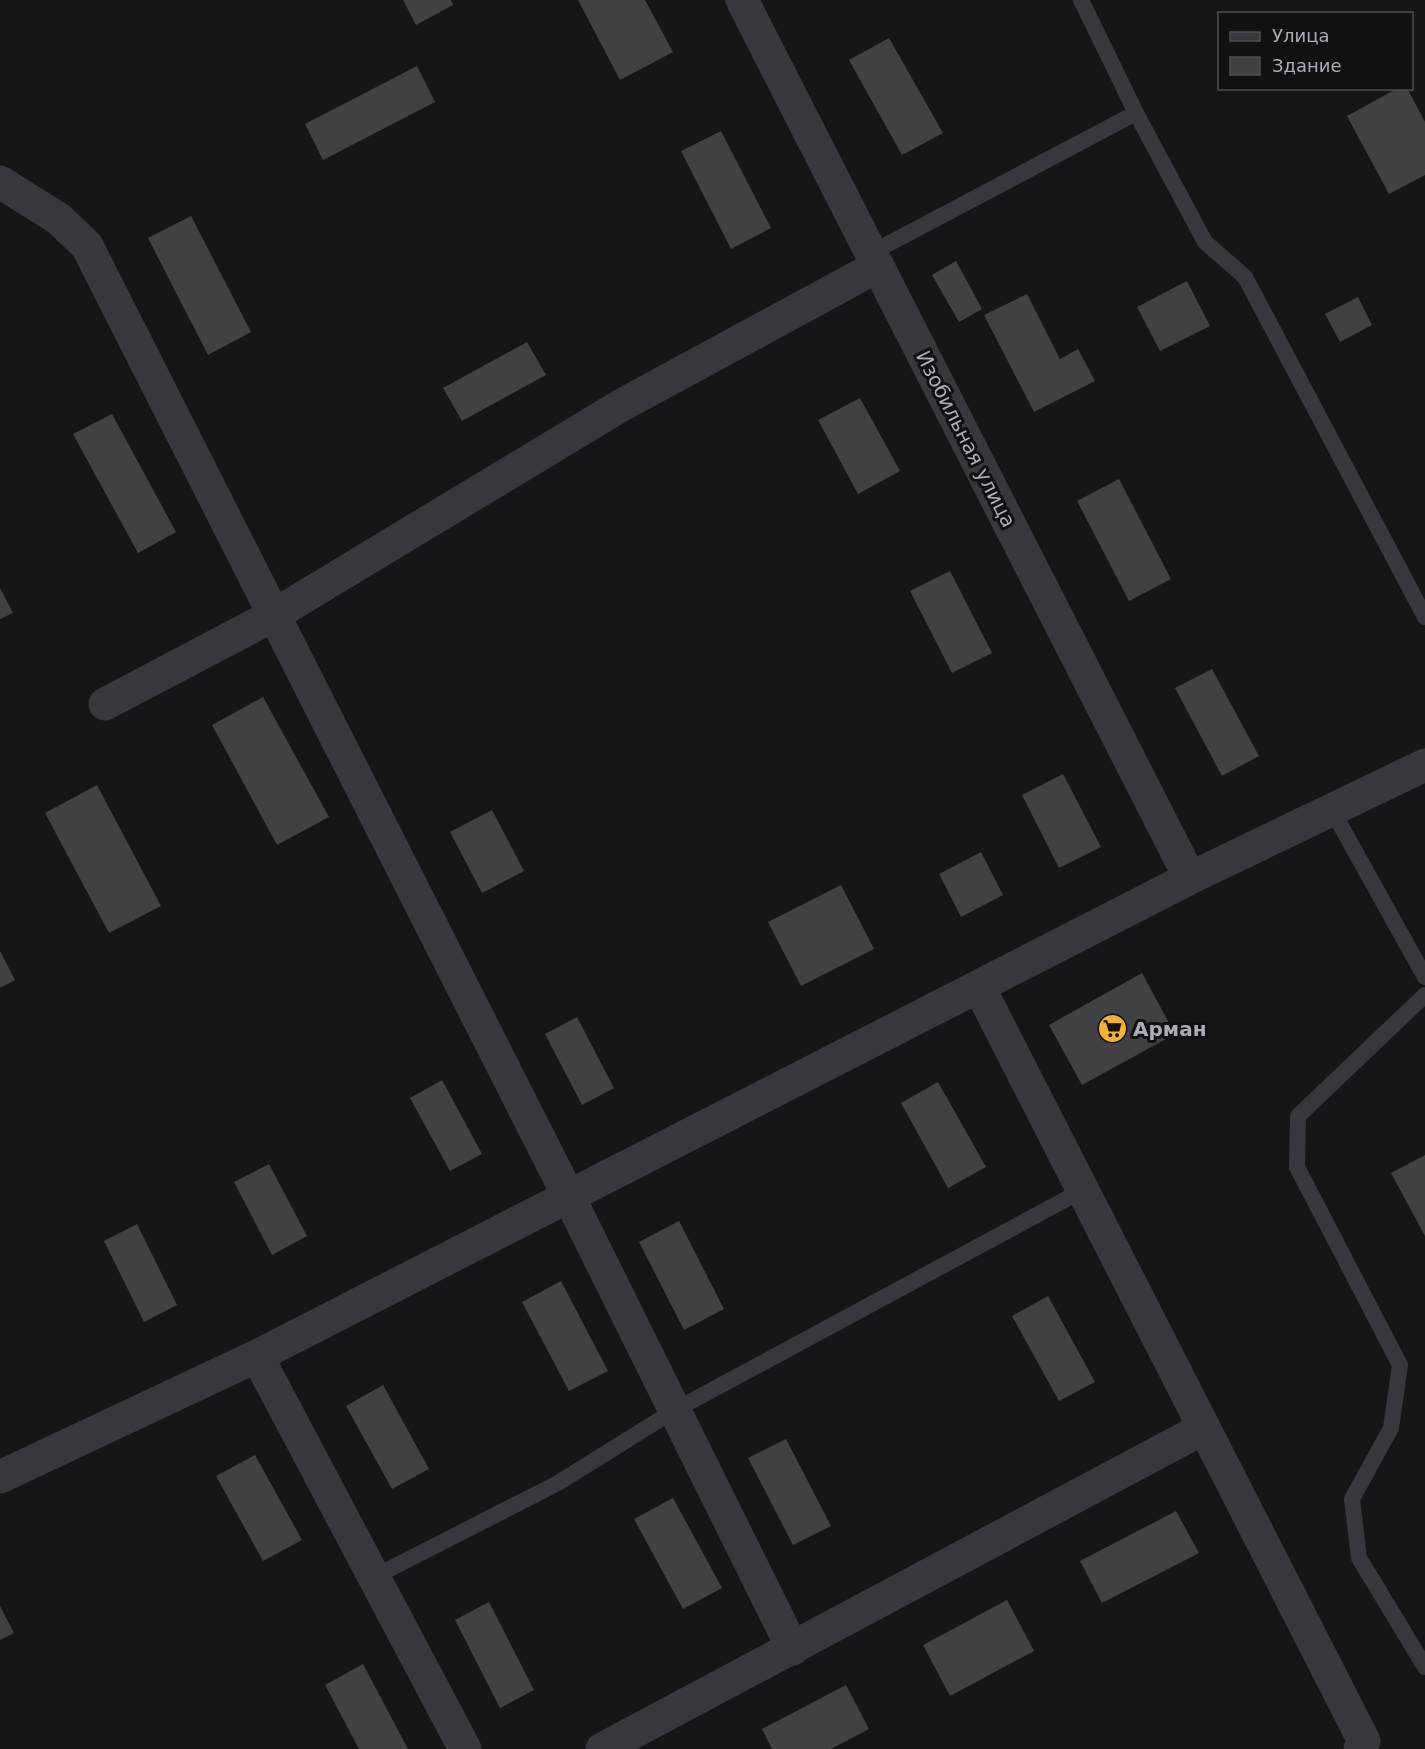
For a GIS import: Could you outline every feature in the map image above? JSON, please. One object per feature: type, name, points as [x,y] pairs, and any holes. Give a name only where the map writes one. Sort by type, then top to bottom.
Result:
[{"type":"street","name":"Изобильная улица","points":[[742,0],[1190,878]]},
{"type":"street","points":[[0,182],[59,219],[87,246],[569,1197],[794,1649]]},
{"type":"street","points":[[105,704],[274,615],[620,406],[874,260]]},
{"type":"street","points":[[0,1477],[257,1356],[1190,878],[1425,765]]},
{"type":"street","points":[[979,987],[1365,1746]]},
{"type":"street","points":[[257,1356],[465,1749]]},
{"type":"street","points":[[602,1749],[794,1649],[1204,1428]]},
{"type":"lane","points":[[1081,0],[1136,113],[1205,242],[1245,277],[1425,616]]},
{"type":"lane","points":[[874,260],[1136,113]]},
{"type":"lane","points":[[1332,810],[1425,977]]},
{"type":"lane","points":[[1425,995],[1298,1116],[1297,1167],[1400,1365],[1391,1428],[1352,1499],[1359,1558],[1425,1667]]},
{"type":"lane","points":[[374,1577],[558,1483],[675,1410],[1083,1190]]},
{"type":"building","points":[[403,0],[451,0],[453,5],[416,25]]},
{"type":"building","points":[[578,0],[645,0],[673,52],[620,80]]},
{"type":"building","points":[[889,38],[943,133],[902,155],[849,60]]},
{"type":"building","points":[[417,66],[435,102],[323,160],[305,124]]},
{"type":"building","points":[[1394,90],[1408,90],[1425,122],[1425,175],[1389,194],[1347,116]]},
{"type":"building","points":[[721,131],[771,228],[731,249],[681,151]]},
{"type":"building","points":[[191,216],[251,332],[208,355],[148,238]]},
{"type":"building","points":[[956,261],[982,309],[959,322],[932,275]]},
{"type":"building","points":[[1187,281],[1210,326],[1160,351],[1137,307]]},
{"type":"building","points":[[1027,294],[1060,359],[1078,349],[1095,381],[1034,412],[984,315]]},
{"type":"building","points":[[1358,297],[1372,325],[1340,342],[1325,314]]},
{"type":"building","points":[[527,342],[546,375],[462,421],[443,388]]},
{"type":"building","points":[[860,398],[900,471],[858,494],[818,420]]},
{"type":"building","points":[[112,414],[176,532],[138,553],[73,434]]},
{"type":"building","points":[[1119,479],[1171,579],[1129,601],[1077,501]]},
{"type":"building","points":[[950,571],[992,653],[952,673],[910,591]]},
{"type":"building","points":[[0,588],[13,613],[0,619]]},
{"type":"building","points":[[1212,669],[1259,756],[1222,776],[1175,688]]},
{"type":"building","points":[[263,697],[329,817],[277,845],[212,725]]},
{"type":"building","points":[[1063,774],[1101,847],[1059,868],[1022,795]]},
{"type":"building","points":[[97,785],[161,906],[109,933],[45,813]]},
{"type":"building","points":[[492,810],[524,871],[482,893],[450,832]]},
{"type":"building","points":[[981,852],[1003,895],[961,917],[939,874]]},
{"type":"building","points":[[841,885],[874,949],[801,986],[768,922]]},
{"type":"building","points":[[0,951],[15,980],[0,988]]},
{"type":"building","name":"Арман","points":[[1142,973],[1175,1034],[1082,1085],[1049,1025]]},
{"type":"building","points":[[577,1017],[614,1088],[582,1105],[545,1034]]},
{"type":"building","points":[[442,1080],[482,1154],[450,1171],[410,1098]]},
{"type":"building","points":[[938,1082],[986,1167],[948,1188],[901,1103]]},
{"type":"building","points":[[1425,1155],[1425,1236],[1391,1173]]},
{"type":"building","points":[[269,1164],[307,1236],[272,1255],[234,1182]]},
{"type":"building","points":[[679,1221],[724,1309],[684,1330],[639,1242]]},
{"type":"building","points":[[137,1224],[177,1305],[144,1322],[104,1241]]},
{"type":"building","points":[[561,1281],[608,1371],[569,1391],[522,1302]]},
{"type":"building","points":[[1048,1296],[1095,1382],[1059,1401],[1012,1316]]},
{"type":"building","points":[[383,1385],[429,1469],[392,1489],[346,1406]]},
{"type":"building","points":[[786,1439],[831,1526],[793,1545],[748,1458]]},
{"type":"building","points":[[255,1455],[302,1540],[263,1561],[216,1476]]},
{"type":"building","points":[[673,1498],[722,1588],[683,1609],[634,1519]]},
{"type":"building","points":[[1176,1511],[1199,1553],[1102,1603],[1080,1561]]},
{"type":"building","points":[[1007,1600],[1034,1651],[950,1696],[923,1645]]},
{"type":"building","points":[[489,1602],[534,1690],[500,1708],[455,1620]]},
{"type":"building","points":[[0,1606],[14,1633],[0,1640]]},
{"type":"building","points":[[363,1664],[408,1749],[359,1749],[325,1685]]},
{"type":"building","points":[[846,1685],[869,1729],[831,1749],[772,1749],[762,1729]]},
{"type":"place","name":"Арман","points":[[1112,1029]]}]
